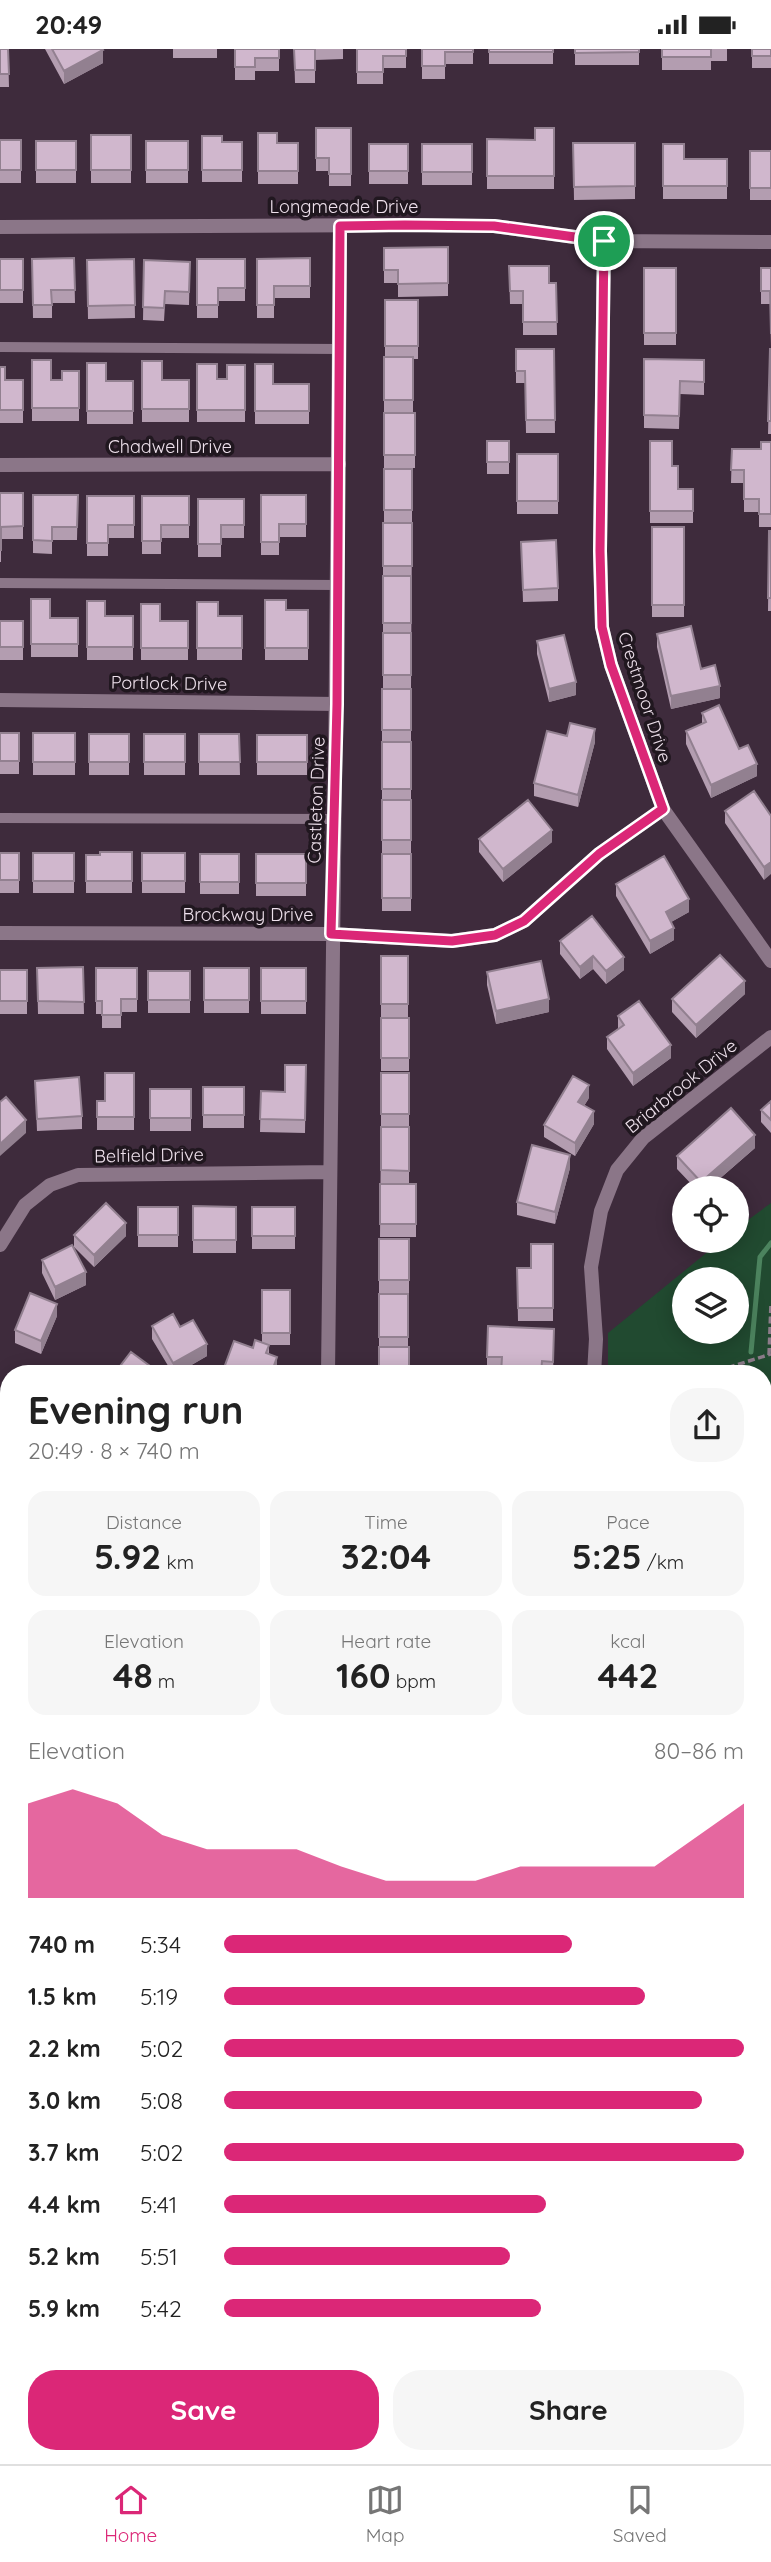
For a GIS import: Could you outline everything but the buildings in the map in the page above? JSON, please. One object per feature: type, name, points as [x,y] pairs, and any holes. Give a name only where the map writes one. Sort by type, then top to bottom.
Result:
[{"type":"street","name":"Castleton Drive","points":[[328,1365],[340,226]]},
{"type":"street","name":"Longmeade Drive","points":[[0,227],[494,226],[604,241],[771,242]]},
{"type":"street","name":"Crestmoor Drive","points":[[604,241],[600,551],[602,627],[611,665],[663,809],[771,961]]},
{"type":"street","name":"Chadwell Drive","points":[[0,465],[339,464]]},
{"type":"street","name":"Portlock Drive","points":[[0,700],[337,704]]},
{"type":"street","name":"Brockway Drive","points":[[0,933],[331,934],[452,941],[495,935],[524,921],[599,854],[663,809]]},
{"type":"street","name":"Briarbrook Drive","points":[[595,1365],[596,1339],[591,1267],[601,1211],[617,1170],[643,1138],[771,1037]]},
{"type":"street","name":"Belfield Drive","points":[[0,1245],[25,1205],[50,1185],[78,1175],[330,1173]]},
{"type":"lane","points":[[0,347],[340,349]]},
{"type":"lane","points":[[0,583],[338,585]]},
{"type":"lane","points":[[0,818],[334,819]]},
{"type":"path","points":[[737,1365],[770,1355],[771,1303]]},
{"type":"green space","points":[[771,1203],[771,1365],[608,1365],[608,1333],[672,1281],[672,1344],[749,1344],[749,1267],[689,1267],[706,1253],[749,1253],[749,1219]]},
{"type":"waterway","points":[[751,1352],[760,1257],[771,1243]]},
{"type":"route","points":[[340,226],[494,226],[604,241],[600,551],[602,627],[611,665],[663,809],[599,854],[524,921],[495,935],[452,941],[331,934],[337,704],[340,226]]}]
